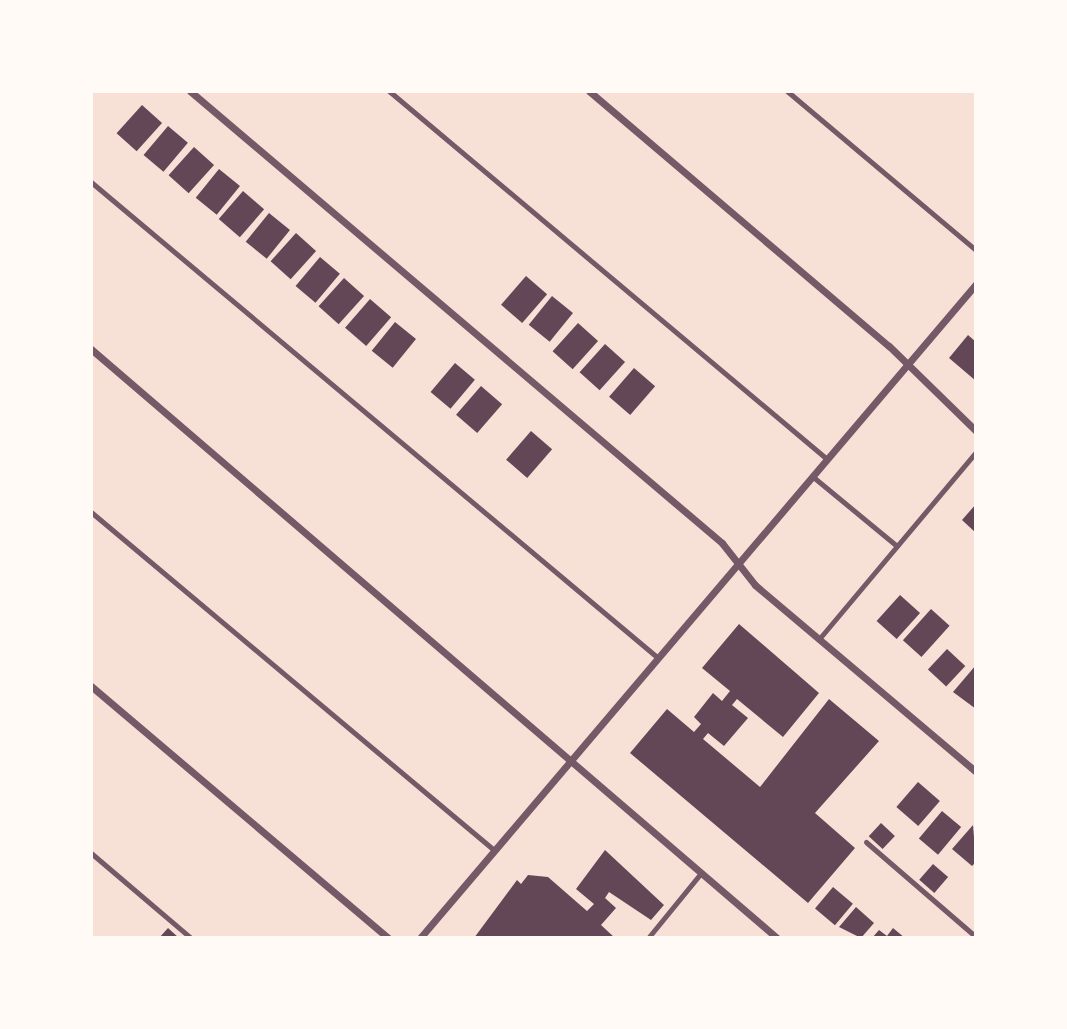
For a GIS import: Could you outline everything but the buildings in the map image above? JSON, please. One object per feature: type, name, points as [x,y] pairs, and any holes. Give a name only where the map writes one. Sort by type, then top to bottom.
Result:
[{"type":"street","points":[[191,91],[722,543],[737,565],[819,639],[976,772]]},
{"type":"street","points":[[589,91],[907,366],[976,431]]},
{"type":"street","points":[[420,938],[976,284]]},
{"type":"street","points":[[91,348],[778,938]]},
{"type":"street","points":[[91,686],[388,938]]},
{"type":"lane","points":[[389,91],[827,459]]},
{"type":"lane","points":[[788,91],[976,250]]},
{"type":"lane","points":[[91,182],[658,658]]},
{"type":"lane","points":[[819,639],[976,452]]},
{"type":"lane","points":[[812,477],[897,546]]},
{"type":"lane","points":[[91,512],[494,850]]},
{"type":"lane","points":[[866,842],[976,937]]},
{"type":"lane","points":[[91,853],[191,938]]},
{"type":"lane","points":[[648,938],[701,873]]}]
